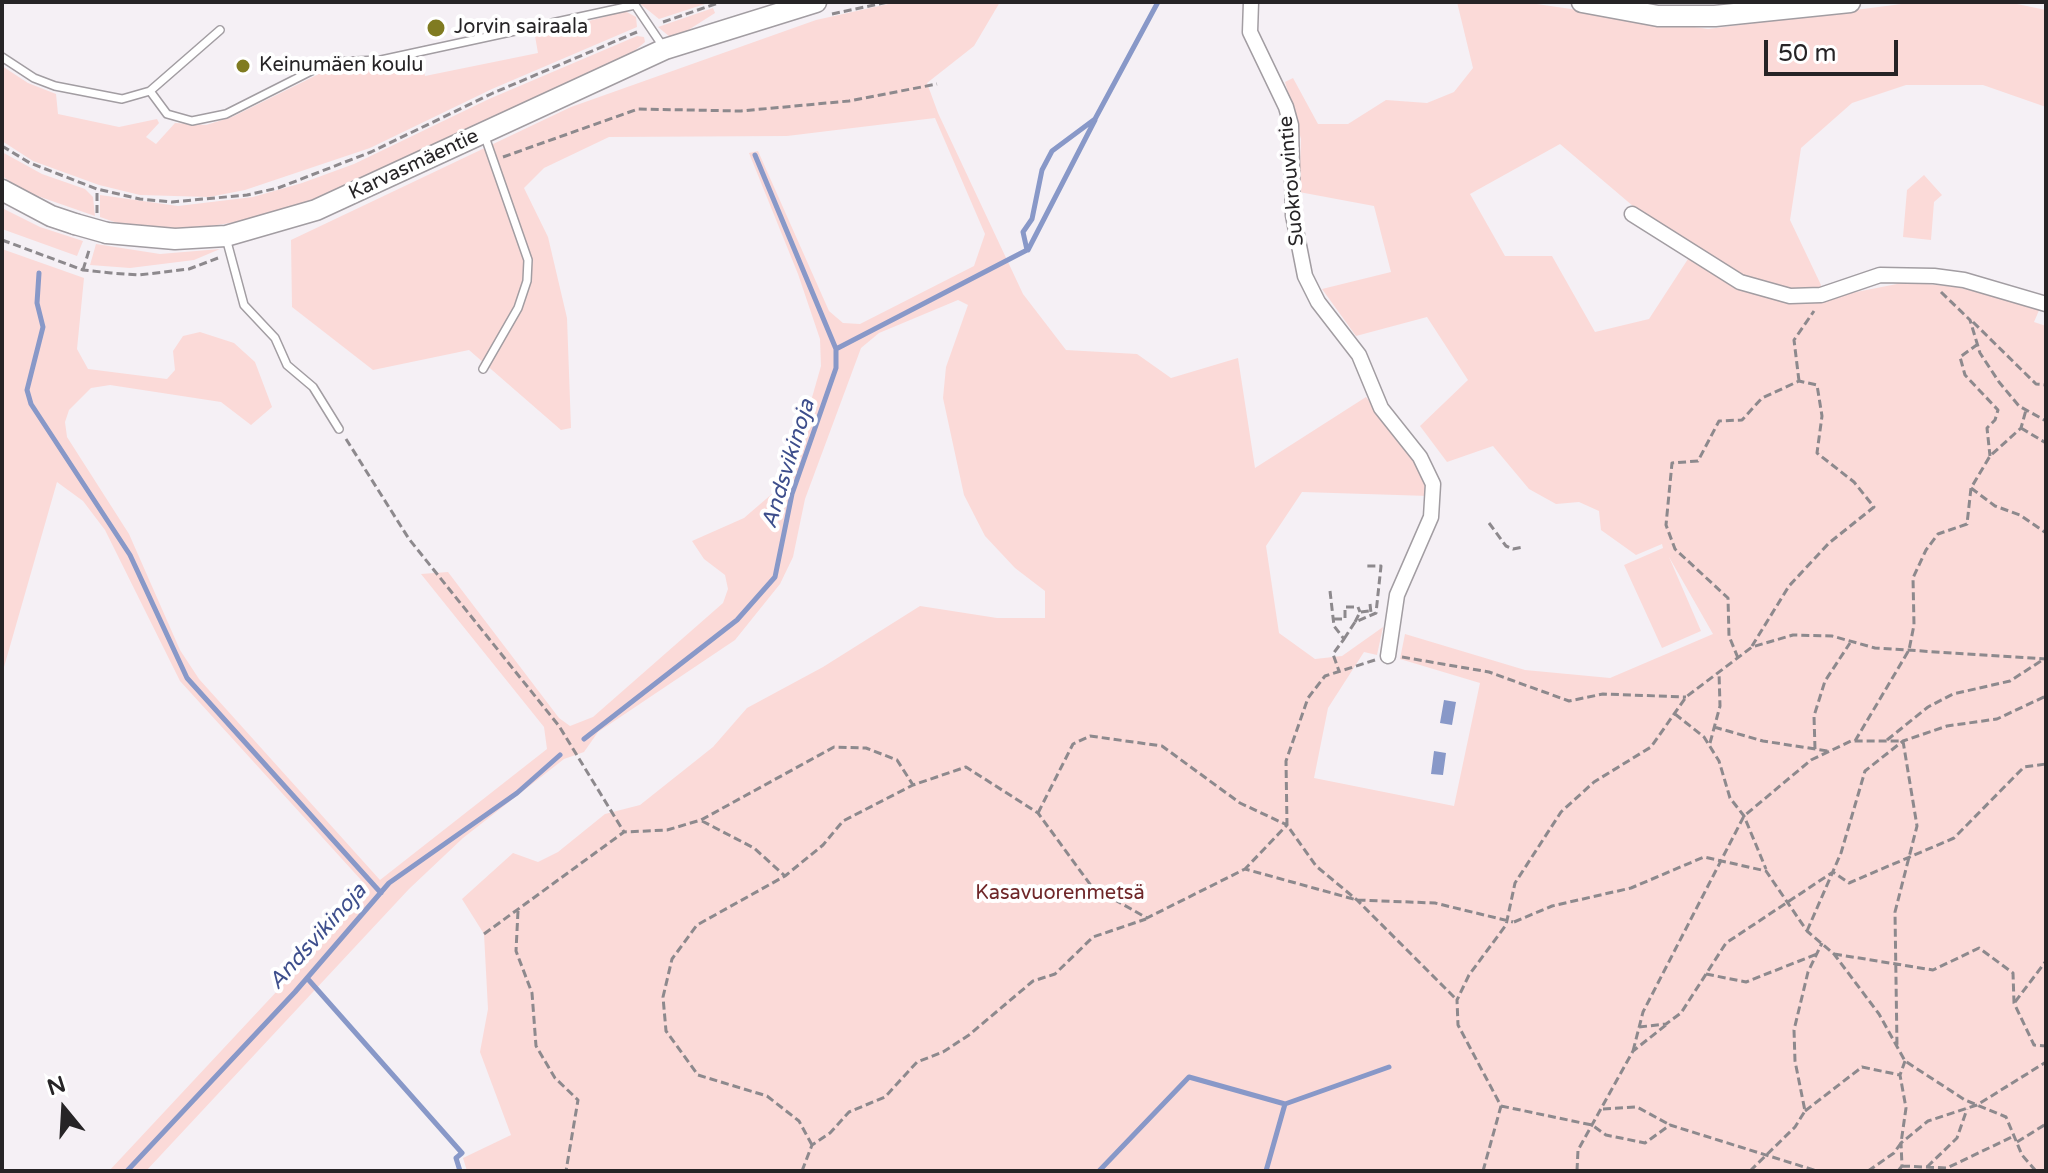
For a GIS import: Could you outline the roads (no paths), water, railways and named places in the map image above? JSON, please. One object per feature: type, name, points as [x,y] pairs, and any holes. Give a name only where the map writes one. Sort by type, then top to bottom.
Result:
[{"type":"main road","points":[[1582,2],[1658,16],[1791,10],[1850,2]]},
{"type":"main road","name":"Karvasmäentie","points":[[2,190],[51,216],[99,231],[227,245],[329,205],[665,49],[824,8]]},
{"type":"street","name":"Suokrouvintie","points":[[1251,2],[1250,32],[1286,107],[1291,125],[1293,215],[1305,276],[1318,302],[1359,355],[1381,408],[1420,457],[1433,484],[1431,517],[1397,595],[1388,656]]},
{"type":"street","points":[[1632,214],[1740,282],[1790,296],[1827,293],[1880,275],[1940,277],[2046,304]]},
{"type":"lane","points":[[150,91],[167,114],[192,121],[226,114],[329,62],[394,57],[634,4],[665,49]]},
{"type":"lane","points":[[2,57],[34,78],[80,92],[122,99],[150,91],[220,30]]},
{"type":"lane","points":[[483,369],[518,308],[527,281],[528,260],[484,132]]},
{"type":"lane","points":[[227,245],[244,305],[275,338],[287,365],[313,387],[339,429]]},
{"type":"water","points":[[1444,700],[1456,702],[1452,725],[1440,723]]},
{"type":"water","points":[[1434,751],[1446,753],[1443,775],[1431,774]]},
{"type":"waterway","points":[[836,349],[1027,250],[1023,232],[1032,219],[1042,170],[1052,151],[1095,119],[1158,2]]},
{"type":"waterway","points":[[1028,250],[1095,120]]},
{"type":"waterway","name":"Andsvikinoja","points":[[584,739],[737,620],[775,577],[792,494],[836,368],[836,349],[755,155]]},
{"type":"waterway","points":[[39,273],[37,303],[43,327],[27,390],[31,404],[130,555],[187,678],[381,893]]},
{"type":"waterway","name":"Andsvikinoja","points":[[127,1171],[295,992],[389,883],[517,793],[560,755]]},
{"type":"waterway","points":[[307,978],[462,1153],[456,1158],[460,1171]]},
{"type":"waterway","points":[[1285,1104],[1389,1067]]},
{"type":"waterway","points":[[1099,1171],[1189,1077],[1285,1104],[1266,1171]]},
{"type":"place","name":"Jorvin sairaala","points":[[436,28]]},
{"type":"place","name":"Keinumäen koulu","points":[[243,66]]},
{"type":"park label","name":"Kasavuorenmetsä","points":[[1060,894]]}]
